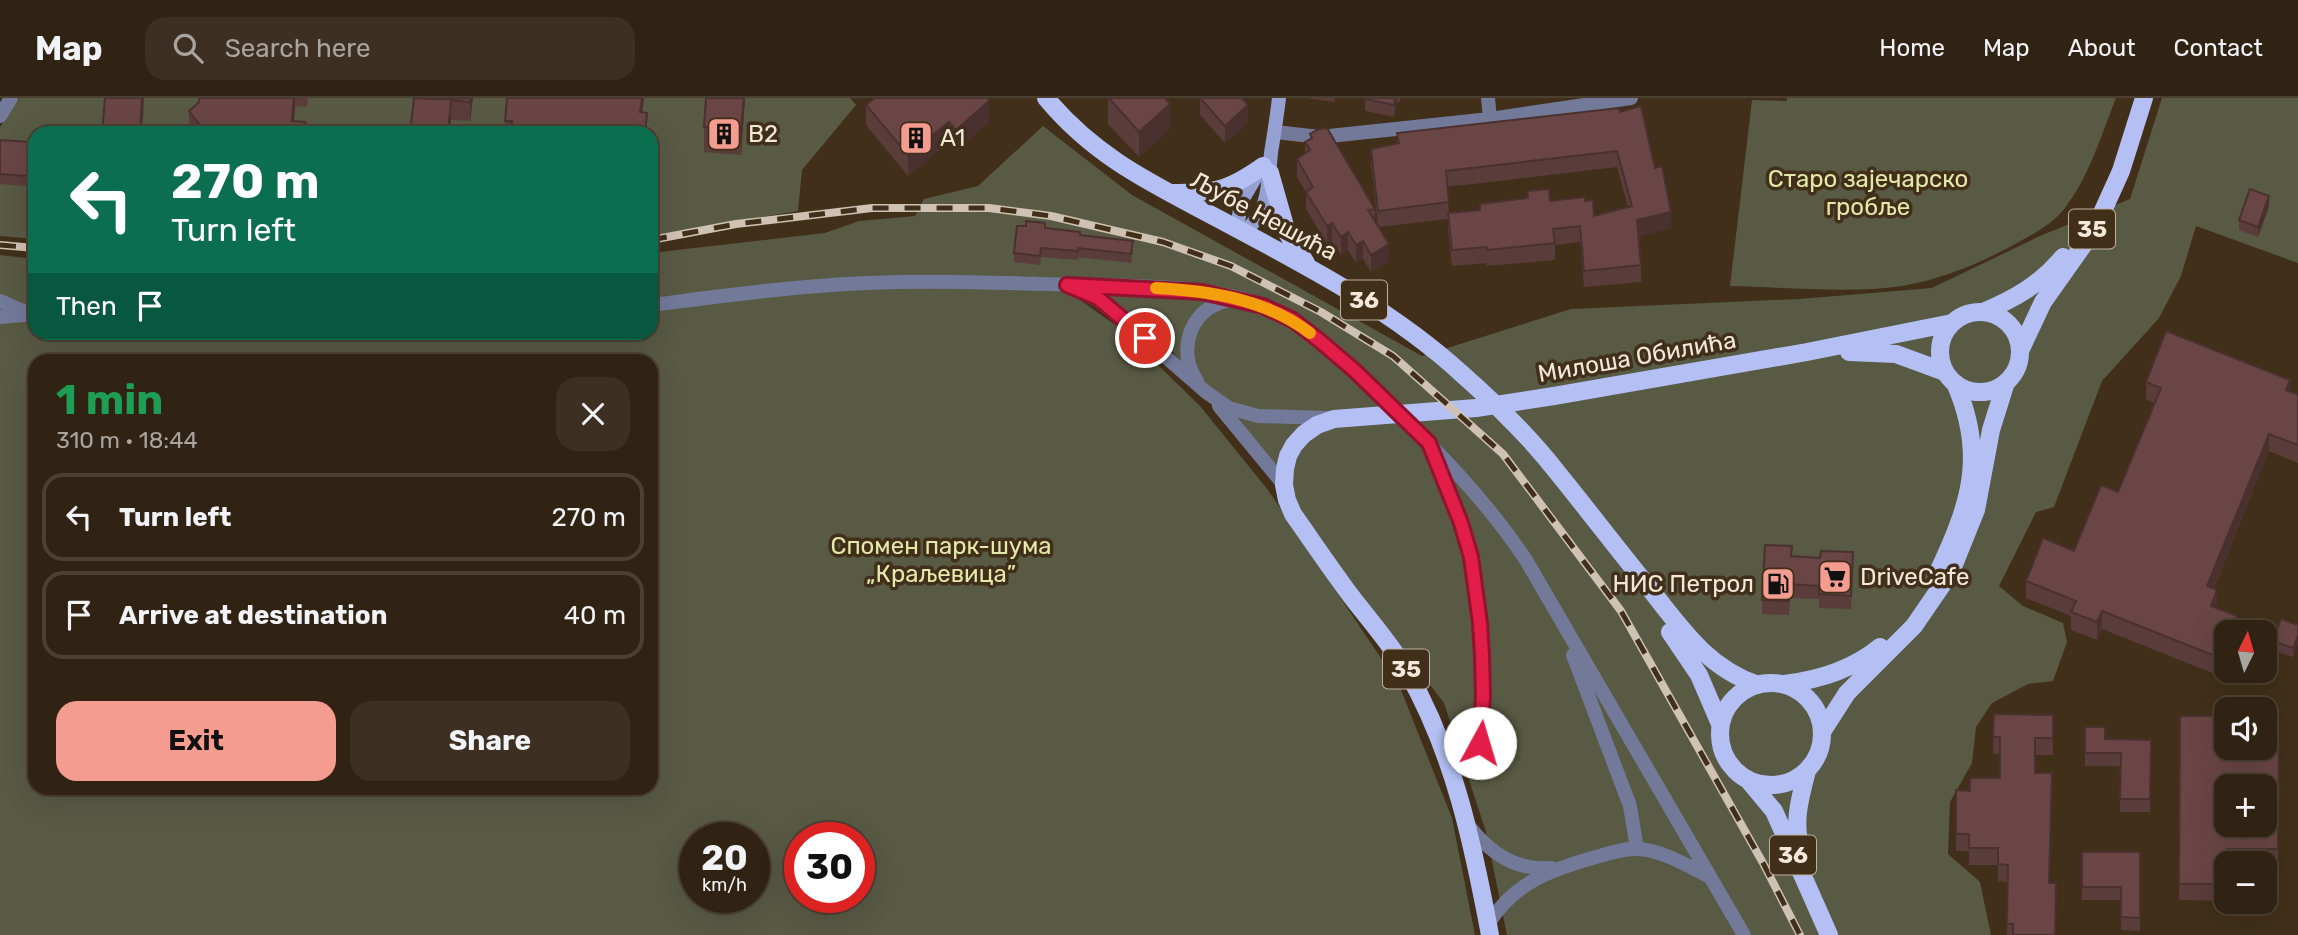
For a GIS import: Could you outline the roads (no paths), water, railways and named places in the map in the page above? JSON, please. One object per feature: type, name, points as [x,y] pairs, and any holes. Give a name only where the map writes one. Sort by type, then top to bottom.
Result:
[{"type":"main road","name":"Љубе Нешића","points":[[1046,98],[1060,116],[1122,167],[1310,269],[1384,313],[1461,372],[1524,433],[1603,531]]},
{"type":"main road","name":"35","points":[[1952,323],[1964,315],[1983,312],[2024,292],[2041,280],[2061,259],[2081,231],[2102,193],[2144,98]]},
{"type":"main road","name":"35","points":[[1950,377],[1964,389],[1980,392],[1997,388],[2016,370],[2020,351],[2043,302],[2084,244],[2102,213],[2121,171],[2144,98]]},
{"type":"main road","points":[[1170,193],[1213,192],[1230,188],[1268,165],[1287,233],[1310,269]]},
{"type":"main road","points":[[1983,312],[1996,315],[2008,323],[2018,339],[2020,351]]},
{"type":"main road","points":[[1784,684],[1823,678],[1859,662],[1892,634],[1938,574],[1961,518],[1968,493],[1973,454],[1972,432],[1964,405],[1941,359],[1940,346],[1952,323]]},
{"type":"main road","name":"Милоша Обилића","points":[[1334,419],[1476,408],[1554,396],[1807,352],[1952,323]]},
{"type":"main road","name":"Милоша Обилића","points":[[1807,352],[1896,354],[1950,377]]},
{"type":"main road","points":[[1822,732],[1847,694],[1905,636],[1932,603],[1951,572],[1969,533],[1976,510],[1991,430],[2006,382]]},
{"type":"main road","name":"35","points":[[1334,419],[1308,430],[1294,445],[1286,463],[1284,485],[1287,500],[1293,514],[1408,673],[1427,708],[1467,824],[1489,930]]},
{"type":"main road","name":"36","points":[[1603,531],[1689,640],[1727,671],[1758,684],[1784,684]]},
{"type":"main road","name":"36","points":[[1603,531],[1699,675],[1720,724],[1720,742],[1726,760],[1766,799],[1774,811],[1831,935]]},
{"type":"main road","points":[[1720,724],[1735,697],[1758,684]]},
{"type":"main road","points":[[1784,684],[1802,693],[1820,717],[1820,750],[1807,771],[1796,830],[1805,864],[1831,935]]},
{"type":"main road","points":[[1749,781],[1769,786],[1783,784],[1807,771]]},
{"type":"street","points":[[0,114],[11,98]]},
{"type":"street","points":[[1240,231],[1260,216],[1268,188],[1268,165],[1279,98]]},
{"type":"street","points":[[1488,98],[1490,119]]},
{"type":"street","points":[[1275,132],[1320,137],[1490,119],[1631,98]]},
{"type":"street","points":[[1240,231],[1241,202],[1247,188],[1268,165]]},
{"type":"street","points":[[658,304],[805,286],[963,282],[1183,290],[1239,299],[1275,311],[1308,331],[1354,370],[1429,443],[1508,532],[1744,935]]},
{"type":"street","points":[[1067,285],[1098,298],[1206,392],[1284,485]]},
{"type":"street","points":[[1239,299],[1210,307],[1198,317],[1189,335],[1189,367],[1206,392],[1229,408],[1248,415],[1334,419]]},
{"type":"street","points":[[0,301],[28,312]]},
{"type":"street","points":[[0,317],[28,314]]},
{"type":"street","points":[[1429,443],[1471,557],[1480,623],[1483,696],[1480,743],[1470,758],[1450,769]]},
{"type":"street","points":[[1559,618],[1630,806],[1637,849]]},
{"type":"street","points":[[1467,824],[1488,849],[1507,861],[1532,868],[1560,867]]},
{"type":"street","points":[[1489,930],[1510,895],[1560,867],[1612,852],[1637,849],[1671,858],[1711,878]]},
{"type":"railway","points":[[658,239],[736,224],[872,208],[989,208],[1051,216],[1163,242],[1231,266],[1321,312],[1393,356],[1503,454],[1621,611],[1763,863],[1800,935]]},
{"type":"railway","points":[[0,245],[28,247]]},
{"type":"place","name":"B2","points":[[724,134]]},
{"type":"place","name":"A1","points":[[916,138]]},
{"type":"place","name":"DriveCafe","points":[[1835,577]]},
{"type":"place","name":"НИС Петрол","points":[[1778,584]]},
{"type":"park label","name":"Старо зајечарско гробље","points":[[1868,193]]},
{"type":"park label","name":"Спомен парк-шума „Краљевица”","points":[[941,560]]}]
